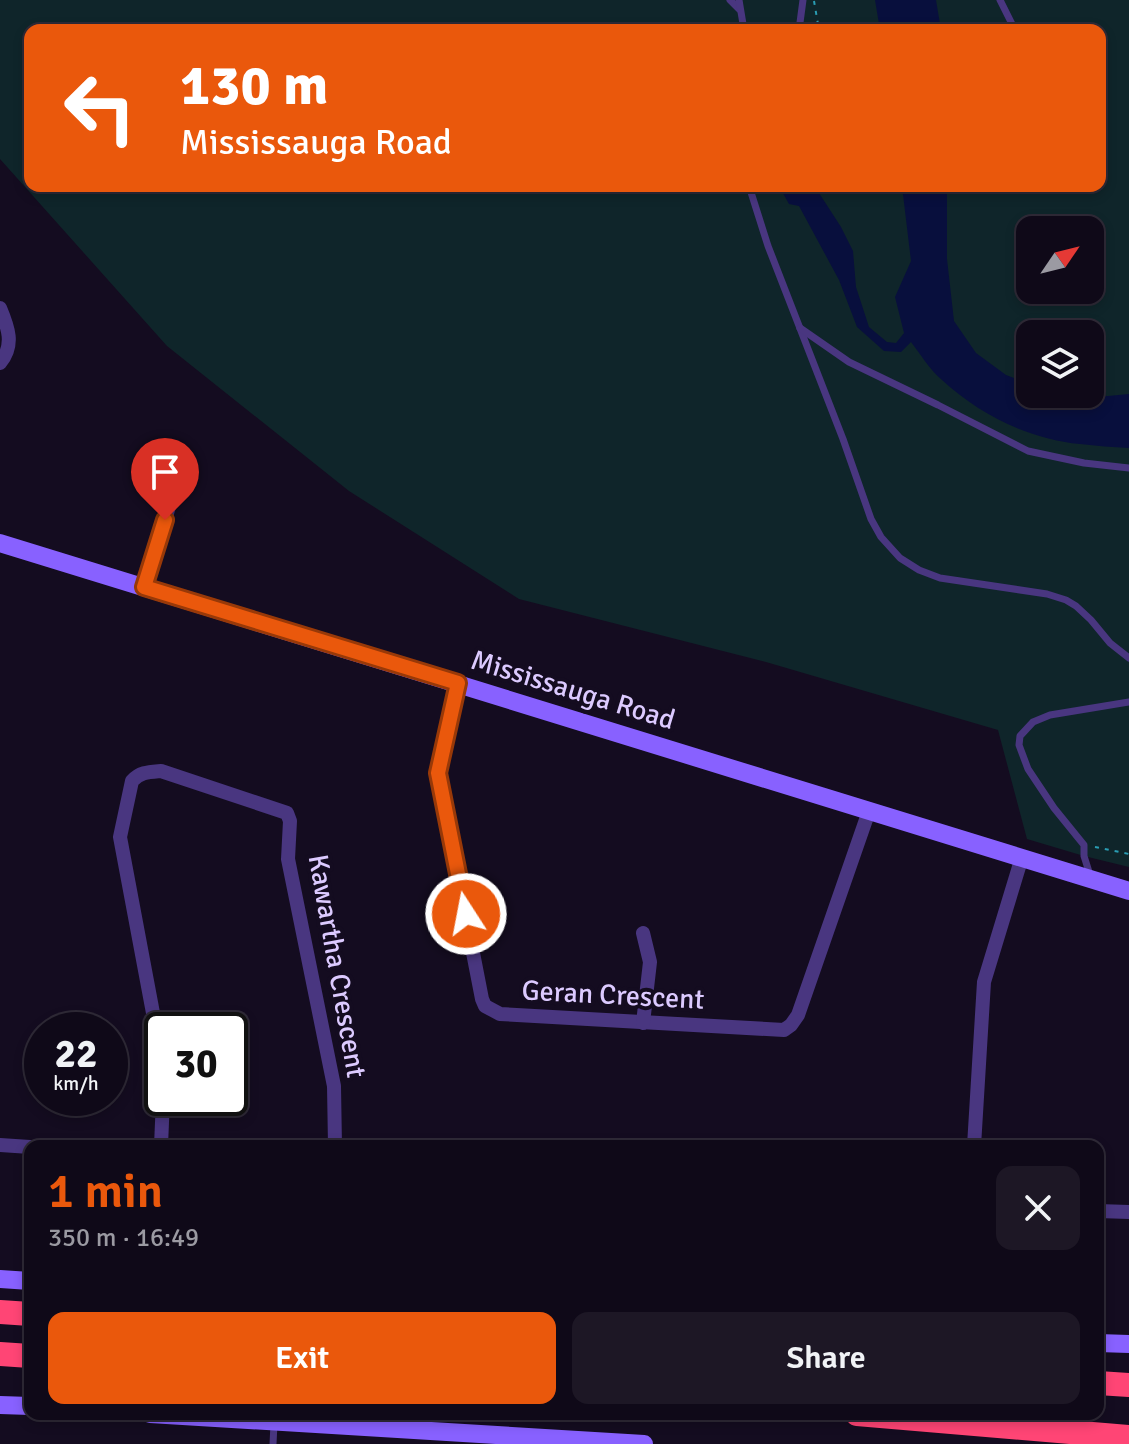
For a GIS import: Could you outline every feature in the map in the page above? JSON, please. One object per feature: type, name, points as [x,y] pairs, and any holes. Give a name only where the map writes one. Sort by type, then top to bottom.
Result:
[{"type":"highway","points":[[0,1312],[24,1314]]},
{"type":"highway","points":[[0,1354],[24,1356]]},
{"type":"highway","points":[[1104,1383],[1129,1385]]},
{"type":"highway","points":[[928,1420],[1129,1437]]},
{"type":"main road","name":"Mississauga Road","points":[[0,543],[1129,891]]},
{"type":"main road","points":[[0,1279],[24,1281]]},
{"type":"main road","points":[[1104,1343],[1129,1344]]},
{"type":"main road","points":[[0,1405],[24,1406]]},
{"type":"main road","points":[[244,1420],[488,1440],[644,1444]]},
{"type":"street","points":[[0,308],[10,329],[9,345],[0,363]]},
{"type":"street","points":[[144,587],[172,497]]},
{"type":"street","name":"Geran Crescent","points":[[458,683],[438,773],[485,1006],[500,1014],[784,1030],[798,1015],[869,811]]},
{"type":"street","name":"Kawartha Crescent","points":[[153,1012],[120,837],[132,781],[146,772],[161,771],[287,813],[290,821],[288,859],[334,1086],[335,1140]]},
{"type":"street","points":[[974,1140],[984,982],[1022,857]]},
{"type":"street","points":[[643,933],[650,962],[643,1023]]},
{"type":"street","points":[[161,1140],[162,1116]]},
{"type":"street","points":[[0,1145],[24,1147]]},
{"type":"street","points":[[1104,1211],[1129,1212]]},
{"type":"lane","points":[[730,0],[739,4],[743,24]]},
{"type":"lane","points":[[800,24],[803,0]]},
{"type":"lane","points":[[1000,0],[1012,24]]},
{"type":"lane","points":[[751,192],[768,246],[871,519],[881,537],[900,558],[940,578],[1047,594],[1066,600],[1129,658]]},
{"type":"lane","points":[[800,328],[849,362],[1028,451],[1084,463],[1129,468]]},
{"type":"lane","points":[[1091,879],[1084,845],[1028,769],[1019,745],[1020,736],[1033,722],[1050,715],[1129,702]]},
{"type":"lane","points":[[273,1444],[275,1422]]},
{"type":"path","points":[[813,0],[818,24]]},
{"type":"path","points":[[1084,845],[1129,854]]},
{"type":"green space","points":[[0,0],[1129,0],[1129,867],[1027,839],[998,730],[766,662],[519,599],[349,491],[167,346],[29,192],[1106,192],[1106,24],[24,24],[24,186],[0,159]]},
{"type":"shaded area","points":[[875,0],[936,0],[940,24],[879,24]]},
{"type":"shaded area","points":[[782,192],[819,193],[853,251],[856,287],[869,327],[887,342],[896,343],[904,333],[895,297],[911,261],[903,192],[947,192],[947,259],[954,321],[976,353],[1016,379],[1016,408],[1104,408],[1104,396],[1129,394],[1129,448],[1061,441],[1024,431],[989,414],[957,393],[934,372],[911,342],[901,352],[884,351],[857,327],[839,280],[799,206],[789,204]]},
{"type":"route","points":[[165,520],[144,587],[458,683],[438,773],[466,914]]}]
